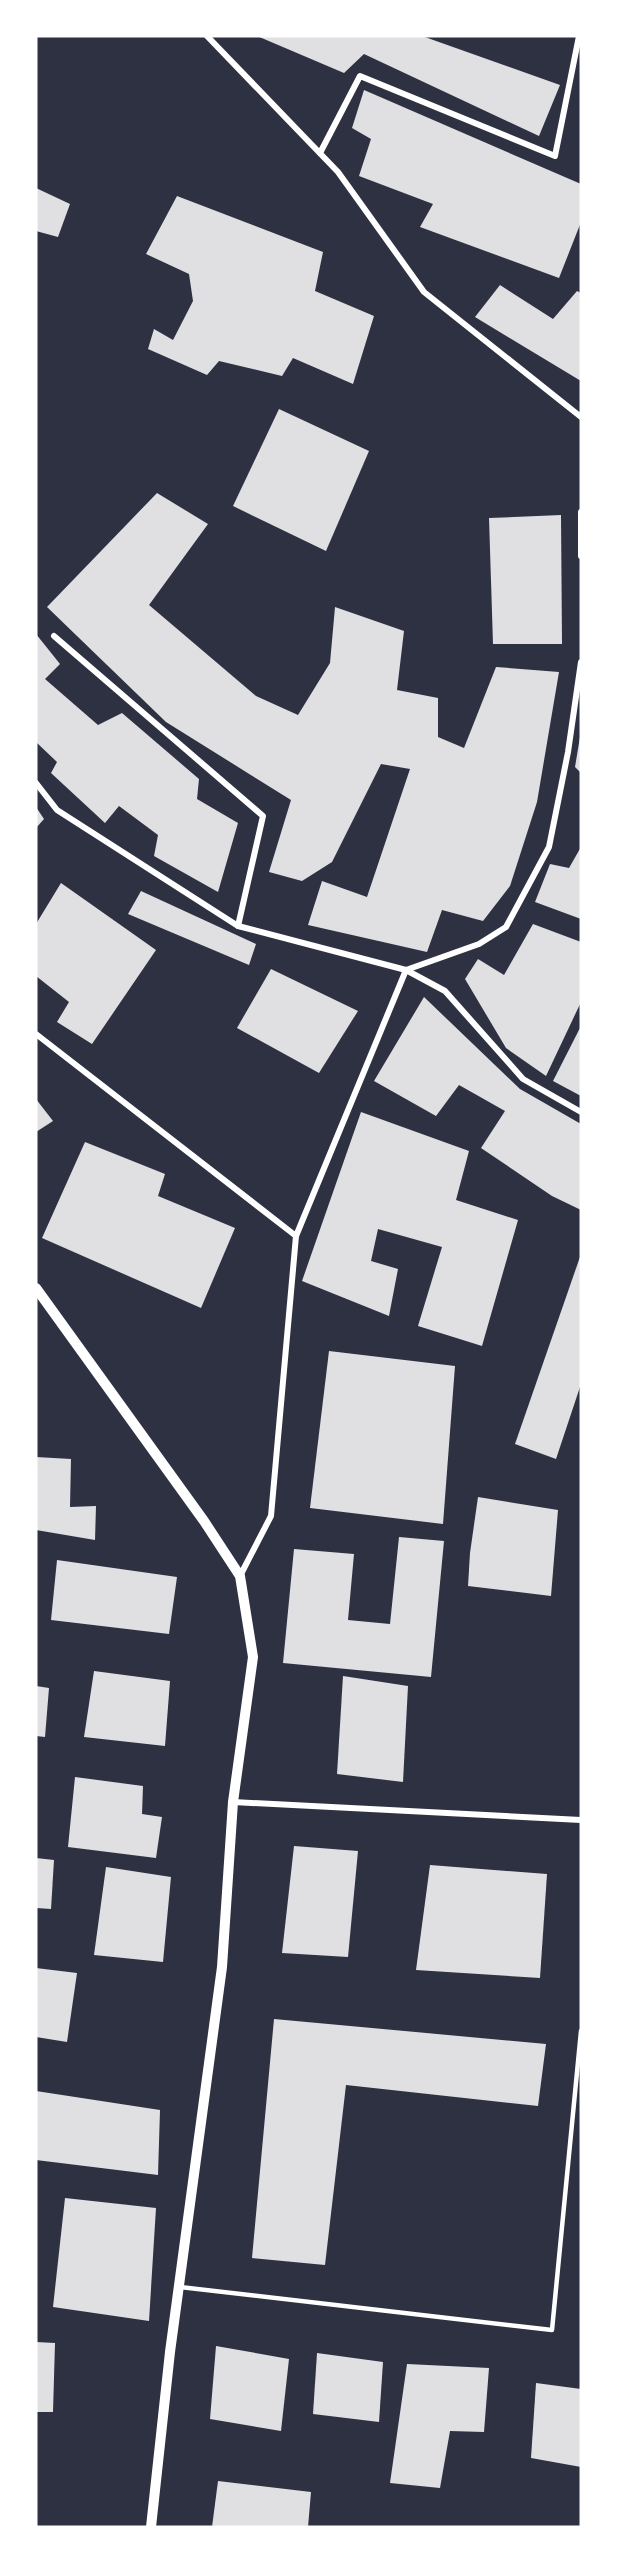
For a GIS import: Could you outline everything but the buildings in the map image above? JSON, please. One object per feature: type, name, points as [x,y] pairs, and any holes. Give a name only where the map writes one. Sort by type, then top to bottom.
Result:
[{"type":"street","points":[[207,36],[338,172],[424,292],[581,417]]},
{"type":"street","points":[[320,153],[360,76],[555,156],[579,36]]},
{"type":"street","points":[[581,512],[581,556]]},
{"type":"street","points":[[54,636],[263,816],[238,926]]},
{"type":"street","points":[[240,1576],[271,1516],[296,1236],[406,970],[479,944],[506,927],[549,847],[568,752],[581,662]]},
{"type":"street","points":[[36,783],[57,810],[238,926],[406,970],[446,991],[523,1080],[581,1112]]},
{"type":"street","points":[[36,1034],[296,1236]]},
{"type":"street","points":[[36,1288],[204,1521],[240,1576],[253,1657],[233,1802],[222,1967],[179,2287],[151,2527]]},
{"type":"street","points":[[233,1802],[581,1820]]},
{"type":"lane","points":[[179,2287],[552,2330],[581,2031]]}]
